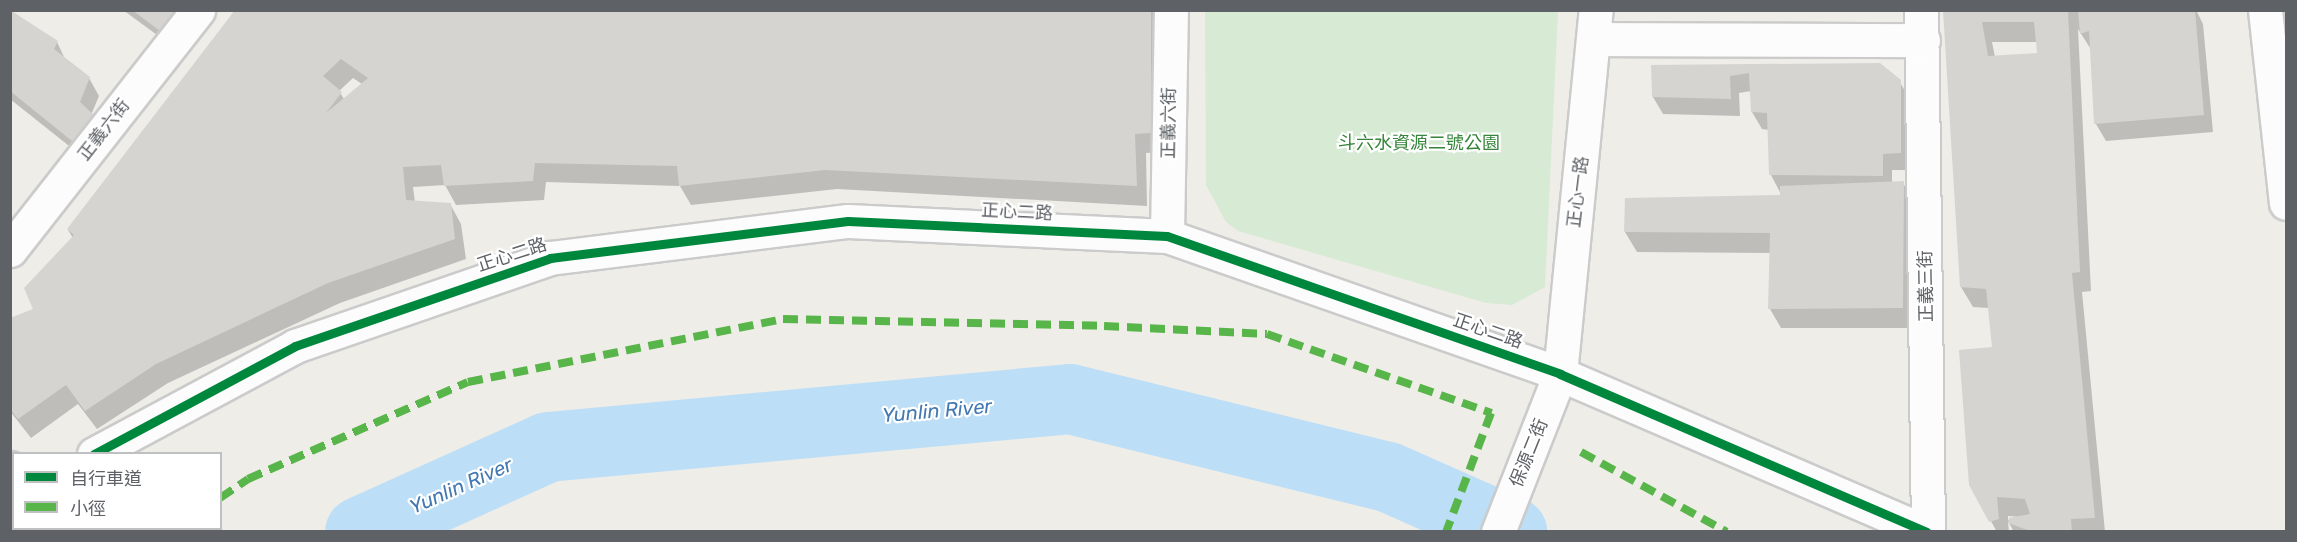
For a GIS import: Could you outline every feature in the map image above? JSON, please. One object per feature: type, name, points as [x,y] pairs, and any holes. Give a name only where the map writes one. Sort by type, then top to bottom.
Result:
[{"type":"street","name":"正義六街","points":[[10,250],[198,10]]},
{"type":"street","name":"正義六街","points":[[1167,236],[1172,10]]},
{"type":"street","points":[[2265,10],[2286,203]]},
{"type":"street","name":"正義三街","points":[[1597,25],[1922,25],[1927,531]]},
{"type":"street","name":"正心一路","points":[[1557,381],[1597,25]]},
{"type":"street","name":"正心二路","points":[[96,452],[295,346],[550,258],[848,221],[1167,236],[1557,381],[1927,531]]},
{"type":"street","name":"保源二街","points":[[1498,531],[1557,381]]},
{"type":"green space","name":"斗六水資源二號公園","points":[[1205,11],[1558,11],[1545,287],[1512,305],[1486,303],[1238,231],[1226,222],[1206,185]]},
{"type":"building","points":[[10,10],[58,41],[54,49],[90,77],[80,102],[97,118],[77,145],[10,91]]},
{"type":"building","points":[[132,10],[178,10],[160,31]]},
{"type":"building","points":[[235,10],[1151,10],[1151,133],[1135,134],[1137,186],[825,170],[679,186],[677,166],[535,163],[533,181],[444,186],[441,165],[403,167],[406,200],[451,203],[455,239],[328,283],[156,364],[85,411],[66,385],[18,419],[10,409],[10,318],[33,309],[24,288],[74,235],[67,229]],"holes":[[[341,59],[368,78],[326,113],[342,92],[323,76]]]},
{"type":"building","points":[[1943,10],[2068,10],[2080,272],[2072,273],[2095,518],[2071,519],[2072,532],[2033,532],[2008,523],[2009,518],[2030,514],[2025,499],[1997,497],[1999,519],[1989,522],[1969,485],[1959,350],[1992,347],[1986,289],[1960,287]],"holes":[[[1982,22],[2034,22],[2037,53],[1988,56]]]},
{"type":"building","points":[[2078,10],[2195,10],[2204,115],[2094,124],[2089,31],[2080,34]]},
{"type":"building","points":[[1880,63],[1901,80],[1901,153],[1883,154],[1883,176],[1769,175],[1767,113],[1751,112],[1749,73],[1730,76],[1731,99],[1652,97],[1651,65]]},
{"type":"building","points":[[1904,181],[1903,308],[1768,309],[1770,233],[1624,232],[1625,198],[1780,195],[1780,186]]},
{"type":"waterway","name":"Yunlin River","points":[[360,532],[548,447],[1070,399],[1388,477],[1512,532]]},
{"type":"marked path","points":[[222,497],[248,479],[468,382],[783,319],[1104,326],[1267,334],[1491,413],[1446,532]]},
{"type":"marked path","points":[[1581,452],[1727,532]]},
{"type":"cycle path","points":[[98,452],[295,346],[550,258],[848,221],[1167,236],[1560,374],[1926,532]]}]
